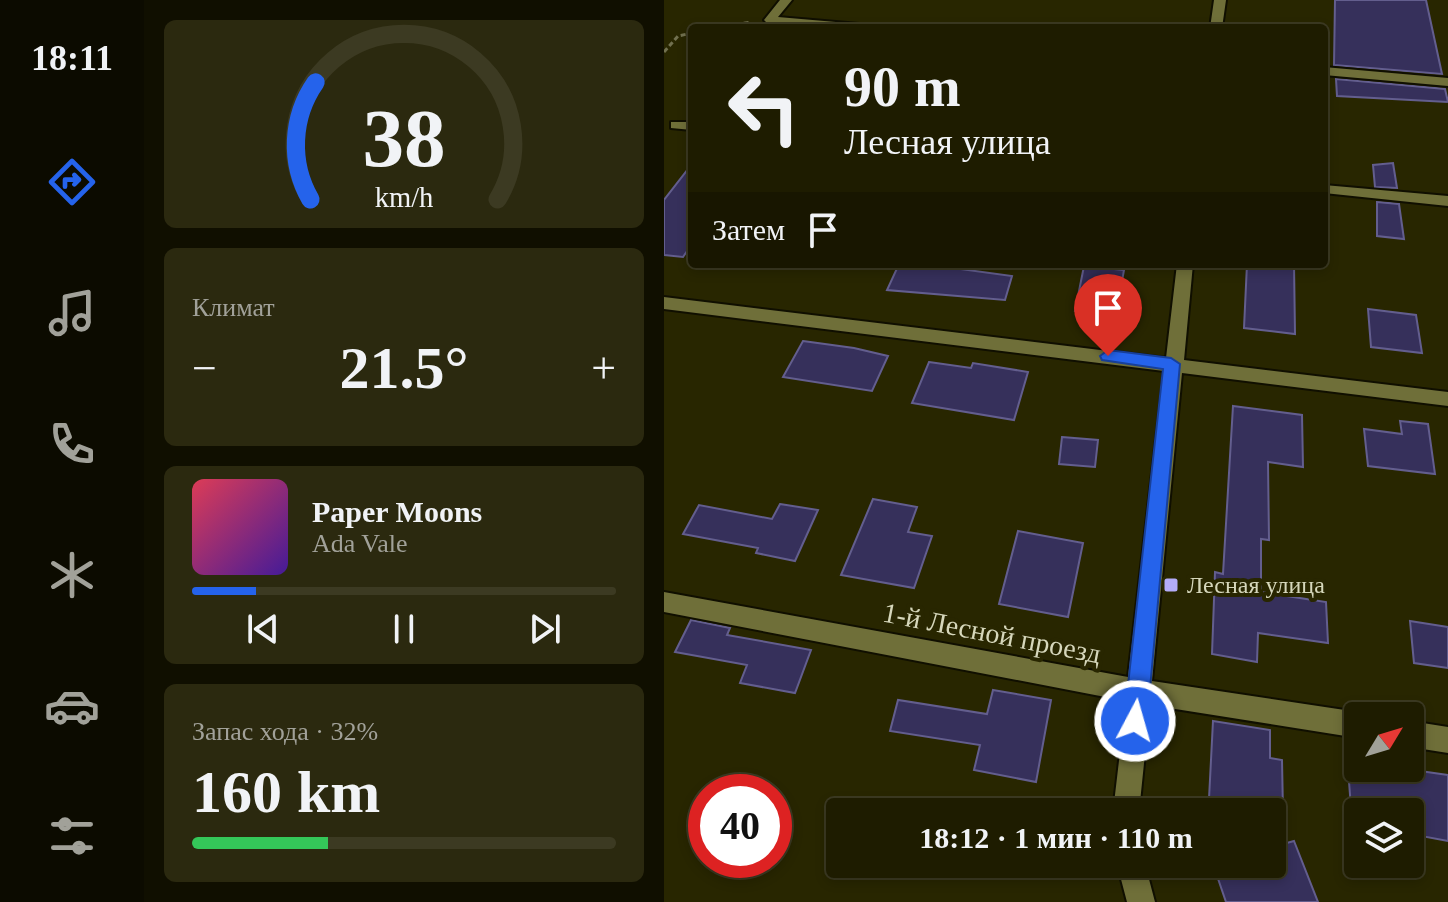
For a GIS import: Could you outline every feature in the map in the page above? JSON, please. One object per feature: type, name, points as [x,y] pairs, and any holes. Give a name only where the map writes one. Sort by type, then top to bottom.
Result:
[{"type":"street","points":[[770,20],[786,0]]},
{"type":"street","points":[[1217,24],[1220,0]]},
{"type":"street","points":[[770,20],[814,24]]},
{"type":"street","points":[[1328,71],[1448,82]]},
{"type":"street","points":[[676,125],[688,126]]},
{"type":"street","points":[[1328,189],[1448,201]]},
{"type":"street","points":[[1127,798],[1171,364],[1184,268]]},
{"type":"street","points":[[664,303],[1448,399]]},
{"type":"street","name":"1-й Лесной проезд","points":[[664,602],[1138,691],[1344,723]]},
{"type":"street","points":[[1424,736],[1448,740]]},
{"type":"street","points":[[1135,878],[1141,902]]},
{"type":"path","points":[[741,24],[770,20]]},
{"type":"path","points":[[664,52],[678,36],[688,34]]},
{"type":"building","points":[[1335,0],[1426,0],[1442,74],[1334,65]]},
{"type":"building","points":[[1336,79],[1445,89],[1448,102],[1337,96]]},
{"type":"building","points":[[1393,163],[1397,188],[1375,187],[1373,165]]},
{"type":"building","points":[[688,169],[688,250],[683,257],[664,255],[664,200]]},
{"type":"building","points":[[1377,202],[1399,204],[1404,239],[1377,236]]},
{"type":"building","points":[[897,268],[953,268],[1012,276],[1005,300],[887,290]]},
{"type":"building","points":[[1084,268],[1124,270],[1116,316],[1075,311]]},
{"type":"building","points":[[1247,268],[1294,268],[1295,334],[1244,328]]},
{"type":"building","points":[[1368,309],[1416,315],[1422,353],[1371,347]]},
{"type":"building","points":[[803,341],[888,356],[872,391],[783,377]]},
{"type":"building","points":[[929,362],[971,368],[973,363],[1028,372],[1014,420],[912,403]]},
{"type":"building","points":[[1233,406],[1302,415],[1303,467],[1268,462],[1269,540],[1261,539],[1261,592],[1326,602],[1328,643],[1258,633],[1257,662],[1212,654],[1215,572],[1223,574]]},
{"type":"building","points":[[1400,421],[1428,424],[1435,474],[1368,466],[1364,429],[1402,434]]},
{"type":"building","points":[[1062,437],[1098,440],[1095,467],[1059,464]]},
{"type":"building","points":[[873,499],[917,507],[908,532],[932,536],[914,588],[841,575]]},
{"type":"building","points":[[780,504],[818,510],[795,561],[756,553],[758,548],[683,534],[699,505],[772,519]]},
{"type":"building","points":[[1018,531],[1083,543],[1068,617],[999,604]]},
{"type":"building","points":[[691,620],[730,628],[727,635],[811,650],[795,693],[740,683],[747,665],[675,652]]},
{"type":"building","points":[[1410,621],[1448,627],[1448,668],[1414,663]]},
{"type":"building","points":[[993,690],[1051,700],[1036,782],[974,770],[980,745],[890,731],[898,700],[987,714]]},
{"type":"building","points":[[1213,721],[1270,730],[1270,758],[1282,760],[1283,798],[1209,798]]},
{"type":"building","points":[[1424,772],[1448,775],[1448,841],[1424,837],[1424,798],[1350,798],[1349,782],[1424,782]]},
{"type":"building","points":[[1294,841],[1318,902],[1226,902],[1218,878],[1286,878],[1286,843]]},
{"type":"place","name":"Лесная улица","points":[[1171,585]]},
{"type":"route","points":[[1108,356],[1171,364],[1135,721]]}]
